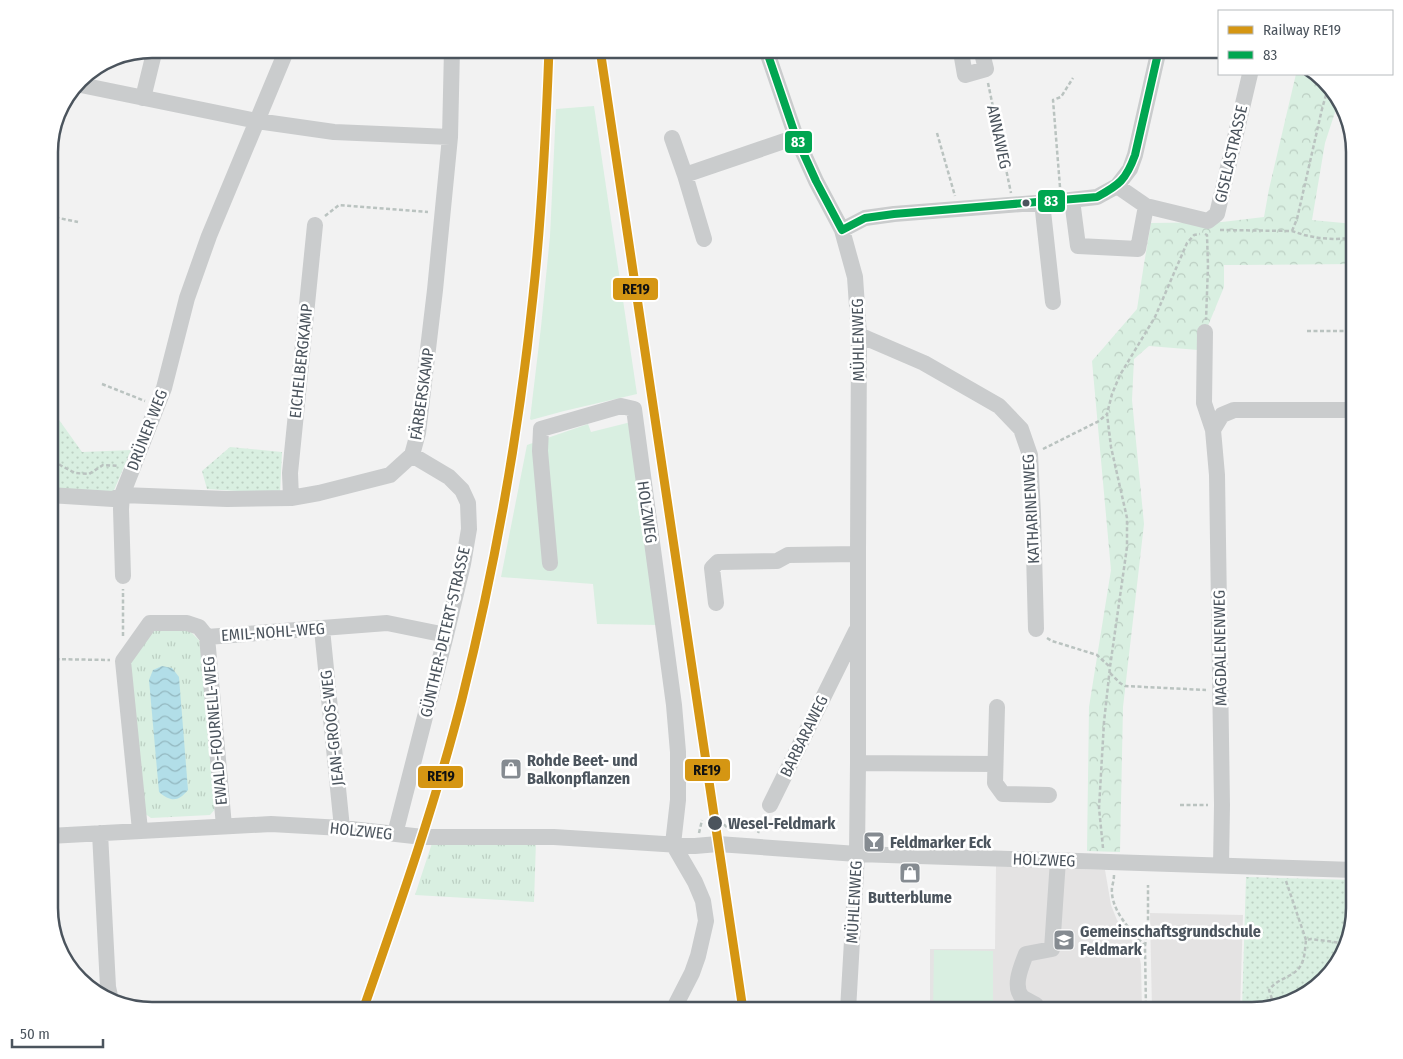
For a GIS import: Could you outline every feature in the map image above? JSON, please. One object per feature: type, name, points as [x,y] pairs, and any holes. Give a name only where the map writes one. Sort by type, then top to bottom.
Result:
[{"type":"street","points":[[143,98],[153,58]]},
{"type":"street","name":"DRÜNER WEG","points":[[123,576],[122,495],[164,388],[188,298],[208,236],[283,58]]},
{"type":"street","name":"FÄRBERSKAMP","points":[[58,495],[113,499],[122,495],[227,499],[291,498],[390,475],[412,455],[418,433],[450,137],[452,58]]},
{"type":"street","name":"MÜHLENWEG","points":[[769,58],[796,137],[816,181],[842,230],[856,277],[859,335],[858,763],[857,854],[848,1002]]},
{"type":"street","points":[[962,58],[964,75],[986,69],[983,58]]},
{"type":"street","points":[[842,230],[865,218],[894,214],[1098,197],[1117,186],[1130,169],[1135,155],[1157,58]]},
{"type":"street","name":"GISELASTRASSE","points":[[1117,186],[1146,206],[1208,220],[1217,214],[1250,75]]},
{"type":"street","points":[[85,85],[257,121],[334,132],[450,137]]},
{"type":"street","points":[[685,175],[796,137]]},
{"type":"street","points":[[672,138],[704,239]]},
{"type":"street","points":[[1066,200],[1078,246],[1138,249],[1146,206]]},
{"type":"street","points":[[1042,202],[1052,302]]},
{"type":"street","name":"EICHELBERGKAMP","points":[[291,498],[290,473],[315,225]]},
{"type":"street","name":"MAGDALENENWEG","points":[[1205,332],[1204,403],[1213,430],[1217,475],[1222,805],[1221,866]]},
{"type":"street","name":"KATHARINENWEG","points":[[859,335],[924,363],[1000,406],[1021,430],[1030,455],[1036,629]]},
{"type":"street","name":"HOLZWEG","points":[[550,564],[540,451],[541,429],[621,406],[634,409],[674,705],[678,752],[678,800],[673,844]]},
{"type":"street","points":[[1213,430],[1222,415],[1234,410],[1346,410]]},
{"type":"street","name":"GÜNTHER-DETERT-STRASSE","points":[[395,834],[446,635],[463,564],[469,529],[468,503],[466,496],[457,484],[412,455]]},
{"type":"street","points":[[716,603],[711,561],[777,561],[788,555],[858,554]]},
{"type":"street","name":"EMIL-NOHL-WEG","points":[[123,661],[150,623],[187,623],[199,627],[207,637],[386,624],[446,635]]},
{"type":"street","name":"BARBARAWEG","points":[[770,805],[858,627]]},
{"type":"street","name":"JEAN-GROOS-WEG","points":[[322,629],[342,828]]},
{"type":"street","name":"EWALD-FOURNELL-WEG","points":[[207,637],[224,826]]},
{"type":"street","points":[[123,661],[140,830]]},
{"type":"street","points":[[996,707],[994,783],[1003,794],[1049,795]]},
{"type":"street","points":[[858,763],[994,764]]},
{"type":"street","name":"HOLZWEG","points":[[58,835],[271,824],[342,828],[423,837],[554,837],[695,846],[718,844],[857,854],[1346,870]]},
{"type":"street","points":[[100,833],[109,991]]},
{"type":"street","points":[[673,844],[695,882],[702,901],[706,921],[692,973],[676,1002]]},
{"type":"street","points":[[1030,1002],[1021,996],[1018,983],[1026,954],[1052,949],[1058,860]]},
{"type":"path","name":"ANNAWEG","points":[[986,69],[991,101],[1014,204]]},
{"type":"path","points":[[1066,200],[1053,100],[1061,96],[1073,78]]},
{"type":"path","points":[[1292,231],[1297,219],[1326,94]]},
{"type":"path","points":[[937,133],[959,209]]},
{"type":"path","points":[[315,225],[339,205],[442,214]]},
{"type":"path","points":[[58,218],[78,222]]},
{"type":"path","points":[[1218,230],[1292,231],[1319,238],[1335,240],[1346,239]]},
{"type":"path","points":[[1205,332],[1208,266],[1207,235],[1210,231]]},
{"type":"path","points":[[1145,946],[1120,917],[1114,900],[1112,888],[1114,874],[1105,862],[1099,808],[1110,667],[1127,547],[1127,518],[1111,447],[1107,414],[1112,394],[1120,375],[1155,317],[1188,243],[1194,235],[1207,235]]},
{"type":"path","points":[[1307,331],[1346,331]]},
{"type":"path","points":[[102,384],[157,406]]},
{"type":"path","points":[[1030,455],[1099,421],[1107,414]]},
{"type":"path","points":[[58,463],[76,473],[89,474],[103,465],[133,468]]},
{"type":"path","points":[[58,660],[123,661],[123,576]]},
{"type":"path","points":[[1036,629],[1052,641],[1097,655],[1110,667]]},
{"type":"path","points":[[1110,673],[1125,686],[1220,691]]},
{"type":"path","points":[[752,847],[770,805]]},
{"type":"path","points":[[1180,806],[1222,805]]},
{"type":"path","points":[[1272,999],[1269,990],[1274,984],[1293,973],[1301,965],[1306,940],[1281,868]]},
{"type":"path","points":[[1146,1002],[1145,946],[1148,925],[1148,885]]},
{"type":"path","points":[[1306,940],[1311,938],[1338,943]]},
{"type":"shaded area","name":"Gemeinschaftsgrundschule Feldmark","points":[[996,866],[1105,870],[1111,905],[1117,920],[1137,947],[1141,964],[1142,1002],[930,1002],[930,949],[995,949]]},
{"type":"shaded area","points":[[1150,913],[1243,915],[1240,1002],[1152,1002]]},
{"type":"green space","points":[[1296,75],[1306,75],[1326,94],[1336,110],[1325,143],[1312,220],[1346,223],[1346,264],[1224,265],[1224,287],[1198,350],[1149,346],[1134,359],[1132,400],[1144,524],[1123,707],[1120,852],[1087,851],[1089,707],[1111,570],[1092,361],[1137,309],[1151,223],[1222,222],[1264,217]]},
{"type":"green space","points":[[594,106],[637,394],[531,420],[550,236],[556,109]]},
{"type":"green space","points":[[58,418],[82,452],[131,450],[112,495],[58,492]]},
{"type":"green space","points":[[631,422],[659,625],[597,624],[593,584],[501,577],[527,445],[588,424],[591,432]]},
{"type":"green space","points":[[230,447],[282,452],[280,494],[207,489],[202,471]]},
{"type":"green space","points":[[152,627],[188,629],[201,642],[217,807],[210,815],[151,818],[144,813],[127,659]]},
{"type":"green space","points":[[536,841],[534,902],[415,895],[432,843]]},
{"type":"green space","points":[[1246,877],[1346,880],[1346,907],[1342,932],[1336,949],[1326,965],[1309,982],[1293,992],[1263,1001],[1242,1002]]},
{"type":"green space","points":[[934,950],[993,951],[993,1002],[933,1002]]},
{"type":"water","points":[[162,666],[172,668],[179,677],[188,790],[178,799],[167,798],[159,792],[149,680],[153,670]]},
{"type":"rail line","name":"RE19","points":[[366,1002],[428,817],[451,739],[474,649],[505,499],[521,398],[533,296],[539,234],[549,58]]},
{"type":"rail line","name":"RE19","points":[[601,58],[742,1002]]},
{"type":"transit line","name":"83","points":[[769,58],[796,137],[816,181],[842,230]]},
{"type":"transit line","name":"83","points":[[842,230],[865,218],[1097,197],[1105,193],[1125,176],[1135,155],[1157,58]]},
{"type":"place","name":"Rohde Beet- und Balkonpflanzen","points":[[511,769]]},
{"type":"place","name":"Wesel-Feldmark","points":[[715,823]]},
{"type":"place","name":"Feldmarker Eck","points":[[874,842]]},
{"type":"place","name":"Butterblume","points":[[910,873]]},
{"type":"place","name":"Gemeinschaftsgrundschule Feldmark","points":[[1064,940]]}]
